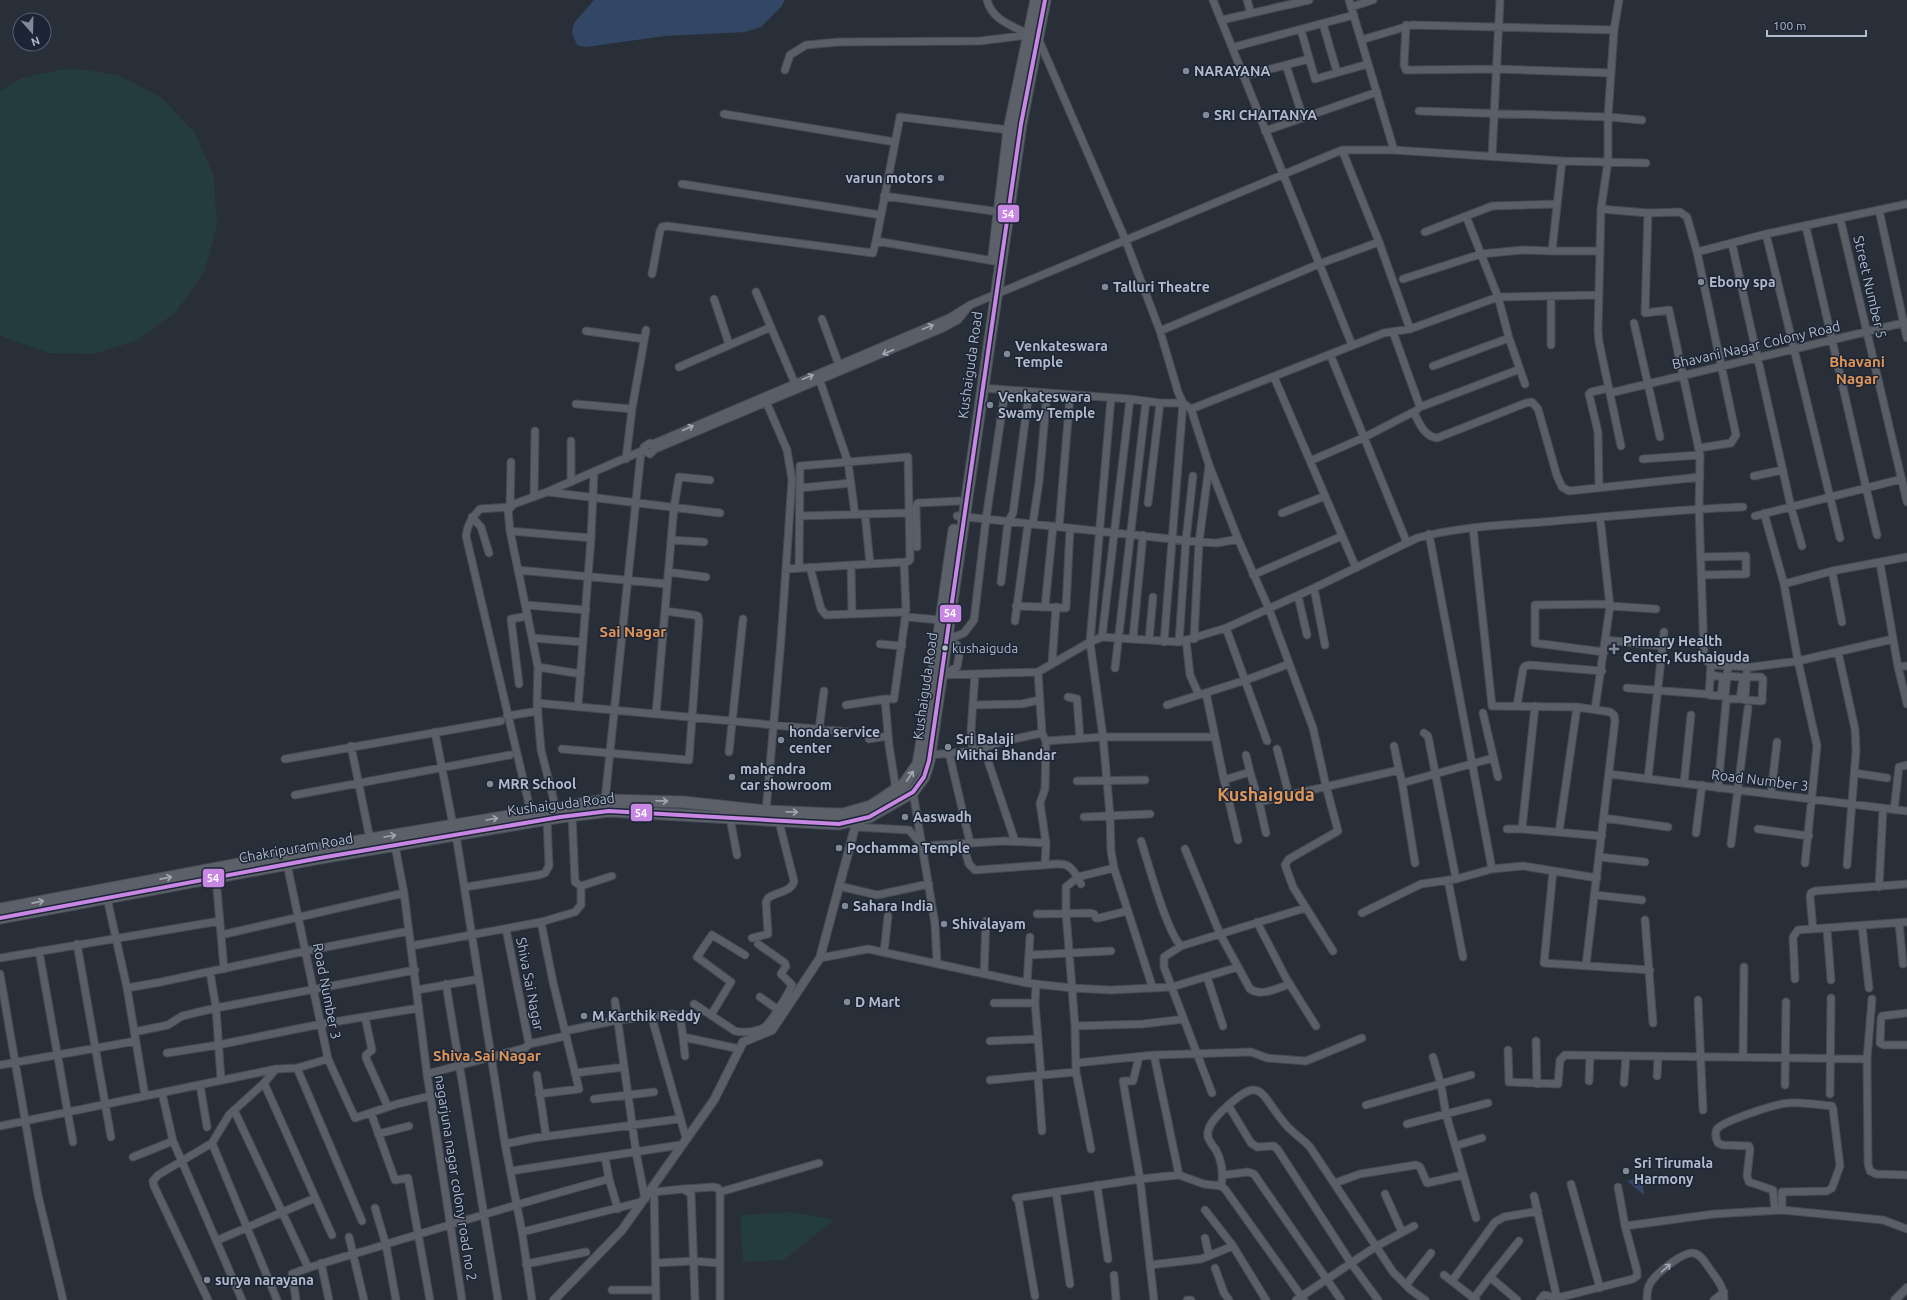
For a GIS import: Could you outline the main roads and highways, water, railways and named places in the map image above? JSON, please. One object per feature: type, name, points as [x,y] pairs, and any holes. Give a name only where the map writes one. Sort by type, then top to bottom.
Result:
[{"type":"main road","name":"Kushaiguda Road","points":[[455,830],[609,811],[779,822],[839,824],[869,817],[913,792],[924,777],[930,755],[946,640],[960,516],[959,501],[1021,124],[1033,36],[1036,0]]},
{"type":"main road","name":"Kushaiguda Road","points":[[857,820],[871,806],[896,790],[908,780],[918,764],[941,620],[982,388],[992,295],[994,261],[1009,130],[1033,36],[1045,0]]},
{"type":"main road","name":"Kushaiguda Road","points":[[455,830],[531,813],[605,800],[683,802],[766,811],[843,814],[857,820]]},
{"type":"main road","name":"Chakripuram Road","points":[[0,918],[288,864],[370,839],[455,830]]},
{"type":"main road","name":"Chakripuram Road","points":[[0,909],[319,854],[395,846],[455,830]]},
{"type":"water","points":[[594,0],[785,0],[781,7],[761,27],[745,32],[665,36],[586,47],[577,45],[572,33],[574,23]]},
{"type":"water","points":[[1642,1177],[1644,1195],[1627,1181]]},
{"type":"place","name":"NARAYANA","points":[[1186,71]]},
{"type":"place","name":"SRI CHAITANYA","points":[[1206,115]]},
{"type":"place","name":"varun motors","points":[[941,178]]},
{"type":"place","name":"Ebony spa","points":[[1701,282]]},
{"type":"place","name":"Talluri Theatre","points":[[1105,287]]},
{"type":"place","name":"Venkateswara Temple","points":[[1007,354]]},
{"type":"place","name":"Venkateswara Swamy Temple","points":[[990,405]]},
{"type":"place","name":"kushaiguda","points":[[945,648]]},
{"type":"place","name":"Primary Health Center, Kushaiguda","points":[[1614,649]]},
{"type":"place","name":"honda service center","points":[[781,740]]},
{"type":"place","name":"Sri Balaji Mithai Bhandar","points":[[948,747]]},
{"type":"place","name":"mahendra car showroom","points":[[732,777]]},
{"type":"place","name":"MRR School","points":[[490,784]]},
{"type":"place","name":"Aaswadh","points":[[905,817]]},
{"type":"place","name":"Pochamma Temple","points":[[839,848]]},
{"type":"place","name":"Sahara India","points":[[845,906]]},
{"type":"place","name":"Shivalayam","points":[[944,924]]},
{"type":"place","name":"D Mart","points":[[847,1002]]},
{"type":"place","name":"M Karthik Reddy","points":[[584,1016]]},
{"type":"place","name":"Sri Tirumala Harmony","points":[[1626,1171]]},
{"type":"place","name":"surya narayana","points":[[207,1280]]},
{"type":"district","name":"Bhavani Nagar","points":[[1857,370]]},
{"type":"district","name":"Sai Nagar","points":[[633,631]]},
{"type":"district","name":"Kushaiguda","points":[[1266,794]]},
{"type":"district","name":"Shiva Sai Nagar","points":[[487,1055]]}]
